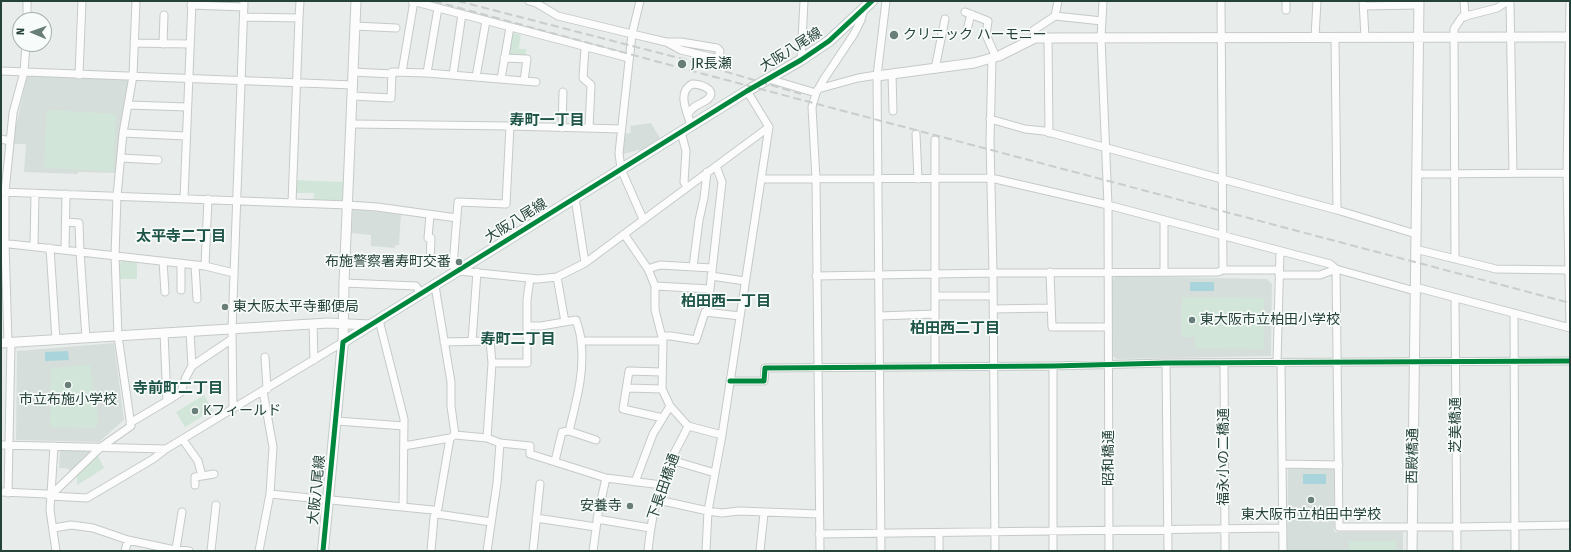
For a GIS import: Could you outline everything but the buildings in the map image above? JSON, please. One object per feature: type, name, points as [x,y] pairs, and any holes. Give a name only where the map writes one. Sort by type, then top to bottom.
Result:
[{"type":"main road","name":"大阪八尾線","points":[[323,551],[344,342],[621,169],[801,60],[829,41],[872,1]]},
{"type":"street","points":[[27,1],[27,12]]},
{"type":"street","points":[[79,75],[82,1]]},
{"type":"street","points":[[50,496],[101,447],[131,426],[118,336],[115,256],[117,196],[123,133],[133,76],[136,1]]},
{"type":"street","points":[[292,203],[298,18],[300,1]]},
{"type":"street","points":[[25,52],[24,72],[13,113],[3,192],[3,243],[10,445],[4,492],[87,498],[344,342],[344,283],[352,124],[356,1]]},
{"type":"street","points":[[402,72],[413,1],[629,58]]},
{"type":"street","points":[[529,1],[536,3],[558,16],[666,42],[681,42],[717,48],[720,51],[719,56],[714,58],[680,50],[666,42]]},
{"type":"street","points":[[640,1],[632,34],[619,152],[621,169],[643,219]]},
{"type":"street","points":[[801,60],[804,1]]},
{"type":"street","points":[[881,551],[877,76],[886,1]]},
{"type":"street","points":[[1055,16],[1058,1]]},
{"type":"street","name":"昭和橋通","points":[[1103,1],[1101,38],[1107,149],[1108,205],[1109,551]]},
{"type":"street","points":[[1221,1],[1223,270]]},
{"type":"street","points":[[1286,1],[1286,10]]},
{"type":"street","points":[[1315,37],[1317,1]]},
{"type":"street","points":[[1464,1],[1465,17]]},
{"type":"street","points":[[1455,259],[1454,28],[1462,17],[1496,8],[1509,1],[1513,173]]},
{"type":"street","points":[[761,179],[991,178],[1108,205],[1330,264],[1336,269],[1570,328],[1570,1]]},
{"type":"street","points":[[184,198],[191,3],[244,4],[232,329],[233,409]]},
{"type":"street","points":[[1365,37],[1364,4],[1419,3]]},
{"type":"street","name":"西殿橋通","points":[[1412,551],[1419,3]]},
{"type":"street","points":[[427,73],[438,8]]},
{"type":"street","points":[[820,551],[816,179],[812,108],[817,91],[854,34],[861,20],[864,9]]},
{"type":"street","points":[[967,30],[968,13],[988,21],[986,35],[994,58],[990,119],[993,273],[994,551]]},
{"type":"street","points":[[453,75],[462,14]]},
{"type":"street","points":[[163,44],[164,15]]},
{"type":"street","points":[[1035,38],[1034,30],[1055,16],[1102,21]]},
{"type":"street","points":[[244,17],[298,18]]},
{"type":"street","points":[[935,69],[945,19]]},
{"type":"street","points":[[476,77],[486,21]]},
{"type":"street","points":[[355,26],[396,28]]},
{"type":"street","points":[[501,79],[510,27]]},
{"type":"street","points":[[845,27],[854,34]]},
{"type":"street","points":[[769,79],[817,91],[858,78],[974,63],[994,58],[1035,38],[1418,36],[1569,37]]},
{"type":"street","points":[[1334,37],[1337,210]]},
{"type":"street","points":[[1048,38],[1049,133]]},
{"type":"street","points":[[134,43],[190,44]]},
{"type":"street","points":[[585,47],[583,78],[591,85],[589,128]]},
{"type":"street","points":[[504,58],[527,59],[524,81]]},
{"type":"street","points":[[1,71],[353,85]]},
{"type":"street","points":[[353,72],[392,74],[392,72],[427,73],[536,82]]},
{"type":"street","points":[[352,96],[391,98],[392,74]]},
{"type":"street","points":[[892,74],[893,111]]},
{"type":"street","points":[[688,114],[694,106],[709,98],[711,94],[707,87],[692,84],[686,89],[684,102],[691,126]]},
{"type":"street","points":[[562,92],[562,128]]},
{"type":"street","points":[[706,551],[708,511],[722,435],[769,127],[747,92]]},
{"type":"street","points":[[128,105],[187,106]]},
{"type":"street","points":[[990,119],[1025,129],[1049,133],[1337,210],[1416,234]]},
{"type":"street","points":[[352,124],[510,126],[621,130]]},
{"type":"street","points":[[510,126],[506,204],[458,202],[453,266],[459,271],[530,278],[557,277],[585,263],[769,127]]},
{"type":"street","points":[[681,132],[686,151],[684,182],[687,187]]},
{"type":"street","points":[[123,133],[186,136]]},
{"type":"street","points":[[916,134],[918,179]]},
{"type":"street","points":[[1,139],[10,141]]},
{"type":"street","points":[[935,140],[935,367]]},
{"type":"street","points":[[121,158],[158,160]]},
{"type":"street","points":[[582,341],[663,339],[671,336],[696,340],[705,312],[707,312],[710,289],[722,182],[716,166]]},
{"type":"street","points":[[693,267],[707,172]]},
{"type":"street","points":[[1417,174],[1569,173]]},
{"type":"street","points":[[3,192],[348,205],[377,207],[457,218]]},
{"type":"street","points":[[34,246],[35,193]]},
{"type":"street","points":[[65,250],[66,194]]},
{"type":"street","points":[[576,198],[585,263]]},
{"type":"street","points":[[205,266],[208,199]]},
{"type":"street","points":[[430,215],[428,238],[431,238],[430,262]]},
{"type":"street","points":[[1164,220],[1164,272]]},
{"type":"street","points":[[66,222],[79,223],[86,338]]},
{"type":"street","points":[[624,234],[648,269],[655,286],[655,310],[663,339],[662,389],[670,406],[688,426],[722,435]]},
{"type":"street","points":[[3,243],[205,266],[234,273]]},
{"type":"street","points":[[50,248],[56,340]]},
{"type":"street","points":[[1415,249],[1496,269],[1569,270]]},
{"type":"street","points":[[1280,251],[1279,363],[1283,551]]},
{"type":"street","points":[[163,261],[165,292]]},
{"type":"street","points":[[180,263],[181,290]]},
{"type":"street","points":[[195,265],[197,299]]},
{"type":"street","points":[[648,269],[660,265],[712,268]]},
{"type":"street","points":[[816,276],[1050,272],[1218,272],[1223,270],[1320,275],[1336,269]]},
{"type":"street","points":[[1336,269],[1339,527],[1412,528],[1570,525]]},
{"type":"street","points":[[472,341],[477,272]]},
{"type":"street","points":[[1050,272],[1052,327],[1108,327]]},
{"type":"street","points":[[711,276],[745,282]]},
{"type":"street","points":[[557,277],[565,322]]},
{"type":"street","points":[[492,363],[526,363],[528,326],[527,300],[530,278]]},
{"type":"street","points":[[344,283],[416,286],[422,294]]},
{"type":"street","points":[[431,551],[436,512],[452,436],[450,382],[435,286]]},
{"type":"street","points":[[655,286],[710,289]]},
{"type":"street","points":[[936,296],[993,296]]},
{"type":"street","name":"芝美橋通","points":[[1455,298],[1457,551]]},
{"type":"street","points":[[993,309],[1051,308]]},
{"type":"street","points":[[707,312],[740,316]]},
{"type":"street","points":[[1514,313],[1515,551]]},
{"type":"street","points":[[879,316],[935,314]]},
{"type":"street","points":[[379,320],[404,419],[403,507]]},
{"type":"street","points":[[528,326],[576,320],[582,341],[582,369],[569,431]]},
{"type":"street","points":[[7,343],[328,323],[370,325]]},
{"type":"street","points":[[313,324],[314,360]]},
{"type":"street","points":[[190,332],[192,366]]},
{"type":"street","points":[[164,334],[167,401]]},
{"type":"street","points":[[130,423],[180,392],[192,366],[232,339]]},
{"type":"street","points":[[444,342],[490,341],[492,363],[487,438]]},
{"type":"street","points":[[260,551],[270,494],[274,446],[265,390],[265,357]]},
{"type":"street","points":[[730,381],[764,381],[765,368],[1053,366],[1166,363],[1570,361]]},
{"type":"street","points":[[1166,363],[1168,551]]},
{"type":"street","name":"福永小の二橋通","points":[[1224,363],[1225,551]]},
{"type":"street","points":[[1053,366],[1054,551]]},
{"type":"street","points":[[662,372],[629,371],[624,410],[662,418]]},
{"type":"street","points":[[628,388],[662,389]]},
{"type":"street","points":[[635,482],[653,434],[670,406]]},
{"type":"street","points":[[336,421],[404,426]]},
{"type":"street","name":"下長田橋通","points":[[648,551],[650,528],[662,485],[671,460],[688,426]]},
{"type":"street","points":[[555,461],[562,432],[569,431],[596,440]]},
{"type":"street","points":[[404,446],[452,436],[487,438],[500,443],[530,446],[530,454],[606,478],[662,485]]},
{"type":"street","points":[[183,440],[198,461],[202,476]]},
{"type":"street","points":[[487,551],[497,483],[500,443]]},
{"type":"street","points":[[1,445],[166,449]]},
{"type":"street","points":[[54,446],[50,510],[54,528],[56,551]]},
{"type":"street","points":[[671,460],[715,473]]},
{"type":"street","points":[[1282,464],[1339,464]]},
{"type":"street","points":[[195,486],[195,477],[214,474]]},
{"type":"street","points":[[593,551],[597,519],[606,478]]},
{"type":"street","points":[[533,551],[540,484]]},
{"type":"street","points":[[270,494],[433,510],[437,514],[491,522]]},
{"type":"street","points":[[658,500],[722,513],[739,511],[819,514]]},
{"type":"street","points":[[211,551],[216,505]]},
{"type":"street","points":[[176,549],[182,512]]},
{"type":"street","points":[[760,551],[764,513]]},
{"type":"street","points":[[536,518],[596,527]]},
{"type":"street","points":[[597,519],[650,528]]},
{"type":"street","points":[[54,528],[71,525],[94,528],[148,548],[189,551]]},
{"type":"street","points":[[819,534],[1283,528]]},
{"type":"street","points":[[939,532],[939,551]]},
{"type":"street","points":[[125,551],[128,540]]},
{"type":"shaded area","points":[[27,76],[125,79],[129,82],[117,173],[78,172],[78,174],[24,172],[26,144],[12,144]]},
{"type":"shaded area","points":[[651,123],[660,138],[641,152],[639,150],[623,154],[622,134],[631,133],[630,126]]},
{"type":"shaded area","points":[[353,209],[401,214],[399,245],[395,245],[395,248],[371,246],[371,235],[351,233]]},
{"type":"shaded area","name":"東大阪市立柏田小学校","points":[[1115,276],[1267,279],[1272,284],[1271,356],[1116,359],[1112,355],[1111,282]]},
{"type":"shaded area","name":"市立布施小学校","points":[[114,343],[124,420],[99,442],[16,440],[17,351]]},
{"type":"shaded area","points":[[60,449],[94,450],[104,468],[77,485],[77,474],[69,474],[69,469],[59,468]]},
{"type":"shaded area","name":"東大阪市立柏田中学校","points":[[1288,469],[1334,469],[1334,532],[1403,532],[1403,551],[1287,551]]},
{"type":"green space","points":[[511,32],[521,35],[519,49],[527,49],[525,56],[508,54]]},
{"type":"green space","points":[[47,110],[116,114],[113,171],[44,168]]},
{"type":"green space","points":[[295,180],[343,182],[343,202],[313,201],[314,193],[294,193]]},
{"type":"green space","points":[[123,260],[137,261],[137,279],[120,279],[119,264]]},
{"type":"green space","points":[[1182,297],[1264,298],[1264,349],[1195,348],[1195,337],[1182,337]]},
{"type":"green space","points":[[90,365],[98,419],[95,428],[50,427],[51,368]]},
{"type":"green space","name":"Kフィールド","points":[[204,395],[213,410],[185,427],[176,412]]},
{"type":"green space","points":[[96,452],[104,468],[77,484],[77,474]]},
{"type":"green space","points":[[1349,541],[1396,541],[1396,551],[1349,551]]},
{"type":"water","points":[[1190,282],[1214,282],[1214,291],[1190,291]]},
{"type":"water","points":[[68,351],[69,360],[45,361],[45,352]]},
{"type":"water","points":[[1303,474],[1326,474],[1326,484],[1303,484]]},
{"type":"railway","points":[[434,1],[681,68],[1570,303]]},
{"type":"railway","points":[[458,1],[683,59],[801,94]]},
{"type":"cycle path","points":[[323,551],[343,342],[747,91],[801,60],[829,41],[872,1]]},
{"type":"cycle path","points":[[730,381],[764,381],[765,368],[1053,366],[1166,363],[1570,361]]},
{"type":"place","name":"クリニック ハーモニー","points":[[894,35]]},
{"type":"place","name":"JR長瀬","points":[[682,64]]},
{"type":"place","name":"布施警察署寿町交番","points":[[459,262]]},
{"type":"place","name":"東大阪太平寺郵便局","points":[[225,307]]},
{"type":"place","name":"東大阪市立柏田小学校","points":[[1192,320]]},
{"type":"place","name":"市立布施小学校","points":[[68,385]]},
{"type":"place","name":"Kフィールド","points":[[195,411]]},
{"type":"place","name":"東大阪市立柏田中学校","points":[[1311,500]]},
{"type":"place","name":"安養寺","points":[[630,506]]},
{"type":"district","name":"寿町一丁目","points":[[547,121]]},
{"type":"district","name":"太平寺二丁目","points":[[181,237]]},
{"type":"district","name":"柏田西一丁目","points":[[726,302]]},
{"type":"district","name":"柏田西二丁目","points":[[955,329]]},
{"type":"district","name":"寿町二丁目","points":[[518,340]]},
{"type":"district","name":"寺前町二丁目","points":[[178,389]]}]
